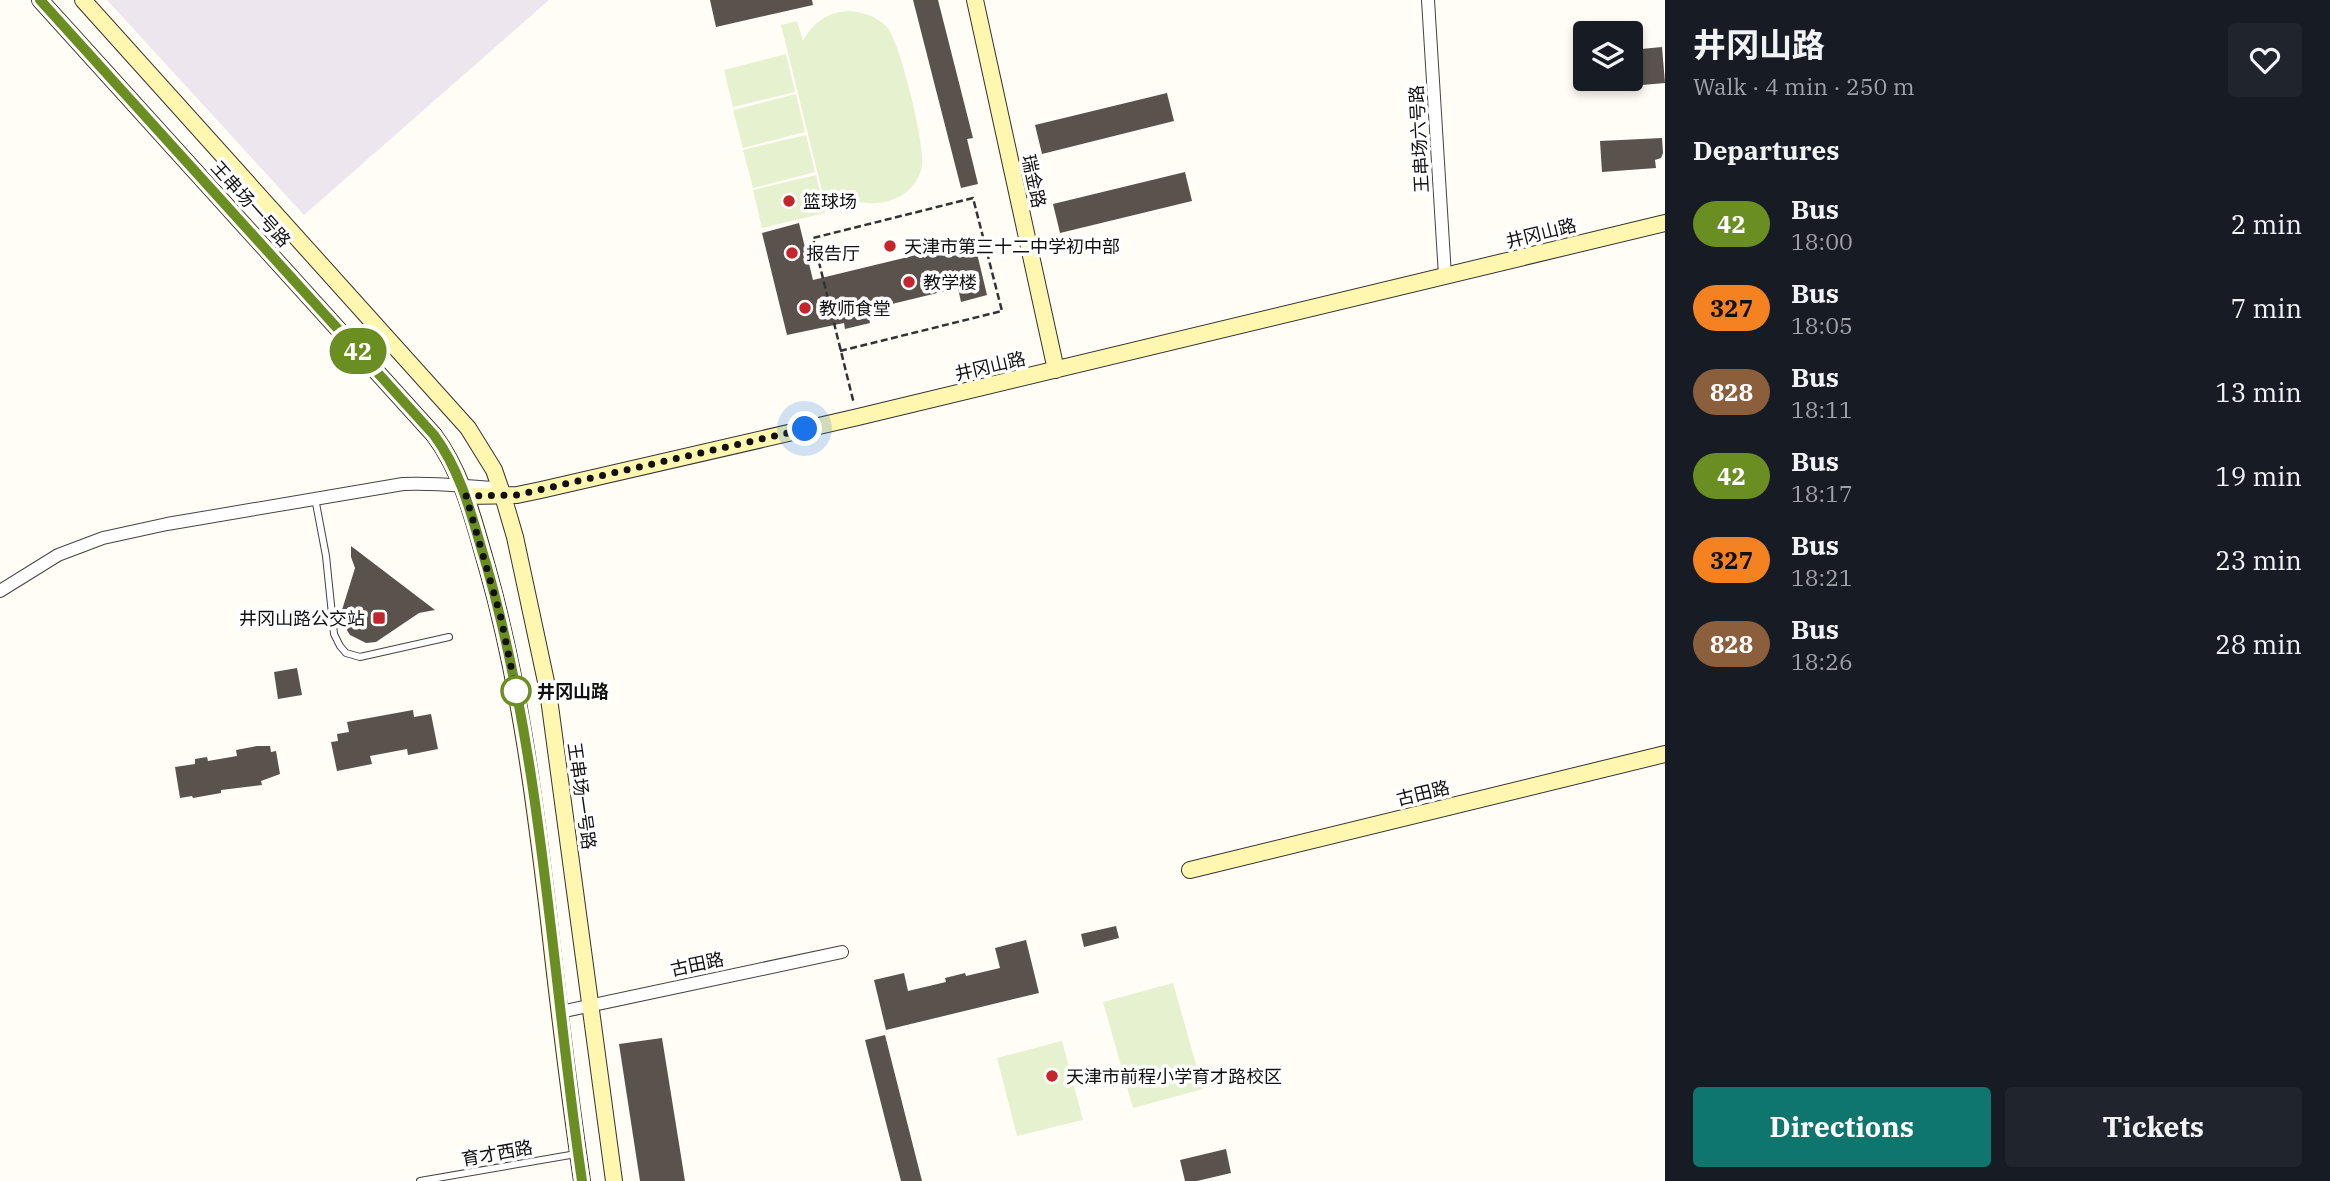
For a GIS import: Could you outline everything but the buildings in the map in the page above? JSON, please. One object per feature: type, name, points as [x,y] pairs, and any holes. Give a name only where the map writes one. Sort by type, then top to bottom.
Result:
[{"type":"main road","name":"王串场一号路","points":[[30,0],[434,435]]},
{"type":"main road","name":"王串场一号路","points":[[40,0],[434,435],[453,465],[464,491],[501,618],[516,691],[532,780],[582,1181]]},
{"type":"main road","name":"王串场一号路","points":[[82,0],[468,428],[481,446],[502,492],[515,537],[548,691],[614,1181]]},
{"type":"main road","name":"瑞金路","points":[[975,0],[1055,366]]},
{"type":"main road","name":"井冈山路","points":[[1445,273],[1665,216]]},
{"type":"main road","name":"井冈山路","points":[[464,491],[502,492],[567,484],[1445,273],[1665,223]]},
{"type":"main road","name":"井冈山路","points":[[502,492],[1055,366]]},
{"type":"main road","name":"王串场一号路","points":[[464,491],[481,552]]},
{"type":"main road","name":"古田路","points":[[1190,870],[1665,754]]},
{"type":"street","name":"王串场六号路","points":[[1428,0],[1445,273]]},
{"type":"street","name":"井冈山路","points":[[0,597],[36,573],[106,542],[403,484],[429,483],[464,491]]},
{"type":"street","name":"井冈山路","points":[[0,592],[58,555],[103,538],[166,524],[316,501]]},
{"type":"street","name":"古田路","points":[[560,1012],[842,952]]},
{"type":"lane","points":[[316,501],[328,568],[334,634],[346,653],[360,657],[449,637]]},
{"type":"lane","name":"育才西路","points":[[420,1181],[578,1153]]},
{"type":"path","points":[[840,351],[1002,311],[973,198],[813,238],[840,351],[856,410]]},
{"type":"shaded area","points":[[107,0],[549,0],[304,215]]},
{"type":"green space","points":[[848,11],[874,17],[887,27],[892,37],[899,52],[916,118],[922,167],[910,189],[901,196],[890,201],[866,203],[843,196],[846,207],[827,211],[781,25],[797,21],[803,41],[821,20]]},
{"type":"green space","points":[[786,54],[795,92],[733,107],[724,70]]},
{"type":"green space","points":[[796,94],[805,132],[743,148],[733,110]]},
{"type":"green space","name":"篮球场","points":[[806,135],[815,172],[753,188],[743,150]]},
{"type":"green space","name":"篮球场","points":[[816,175],[825,213],[762,228],[753,190]]},
{"type":"green space","points":[[1173,983],[1203,1089],[1133,1108],[1103,1002]]},
{"type":"green space","points":[[1062,1041],[1083,1120],[1017,1136],[997,1058]]},
{"type":"bus line","name":"42","points":[[40,0],[434,435],[453,465],[466,496],[501,618],[516,691],[532,780],[582,1181]]},
{"type":"place","name":"篮球场","points":[[789,201]]},
{"type":"place","name":"天津市第三十二中学初中部","points":[[890,246]]},
{"type":"place","name":"报告厅","points":[[792,253]]},
{"type":"place","name":"教学楼","points":[[909,282]]},
{"type":"place","name":"教师食堂","points":[[805,308]]},
{"type":"place","name":"井冈山路公交站","points":[[379,618]]},
{"type":"place","name":"井冈山路","points":[[516,691]]},
{"type":"place","name":"天津市前程小学育才路校区","points":[[1052,1076]]},
{"type":"route","points":[[516,691],[501,618],[466,496],[517,495],[805,429]]}]
